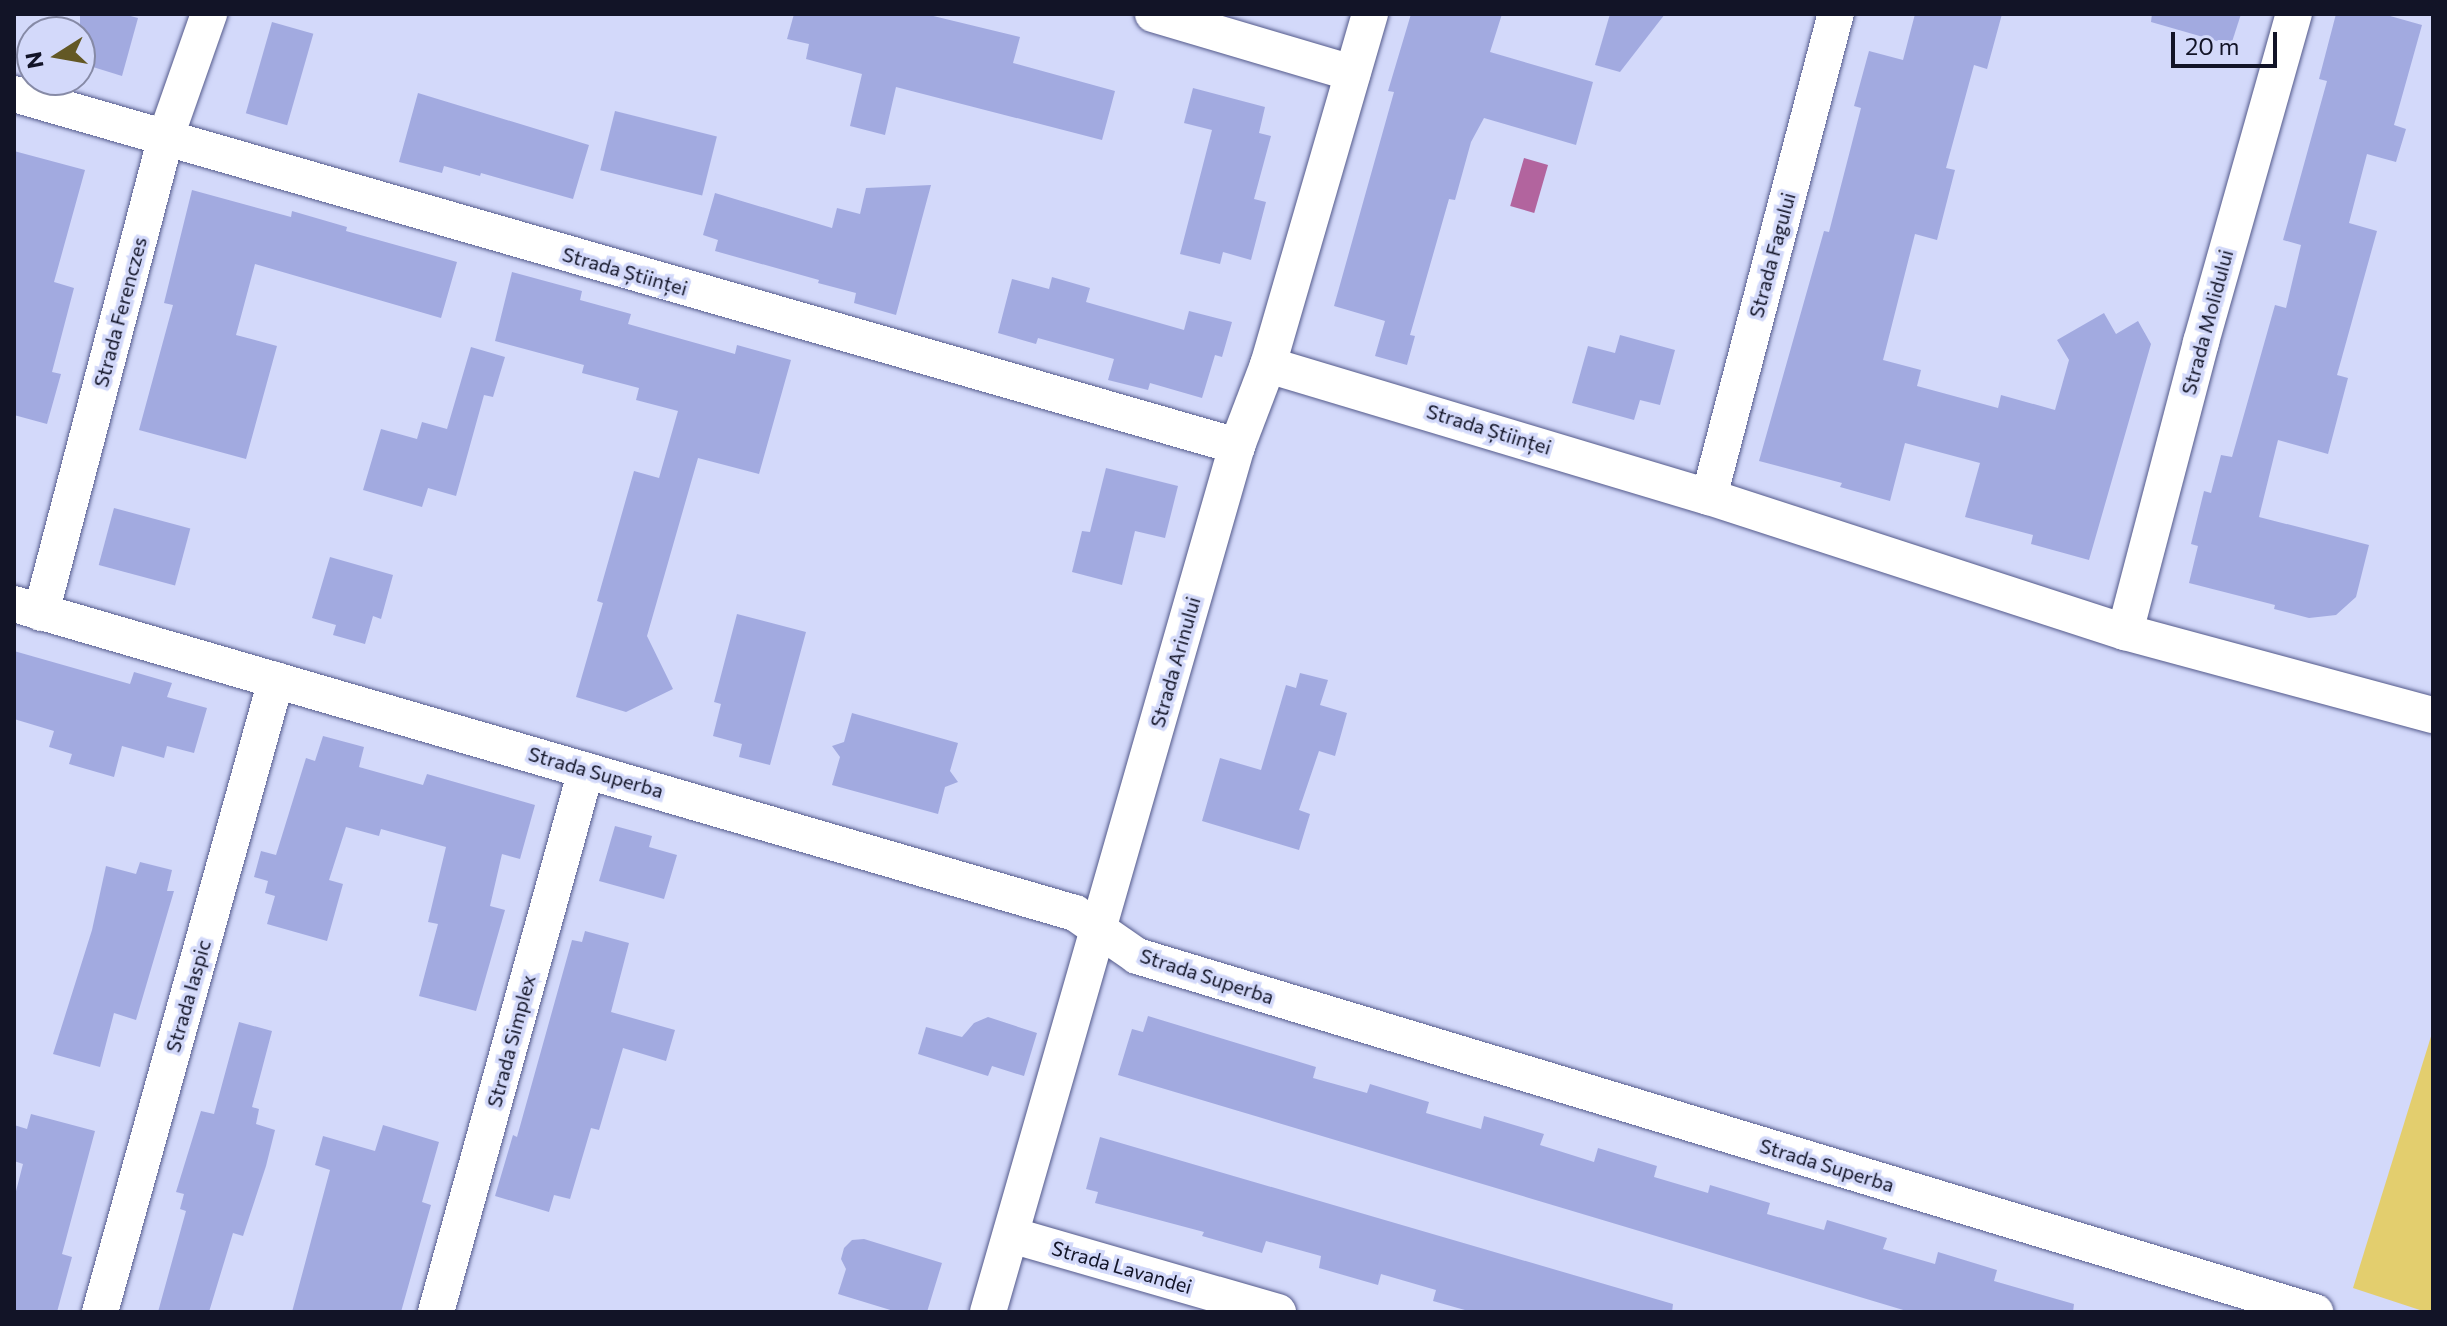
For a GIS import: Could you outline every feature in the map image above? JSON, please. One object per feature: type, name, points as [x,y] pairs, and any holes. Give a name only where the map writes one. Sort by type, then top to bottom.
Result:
[{"type":"street","name":"Strada Ferenczes","points":[[28,608],[165,139],[209,14]]},
{"type":"street","points":[[1153,14],[1352,73]]},
{"type":"street","name":"Strada Arinului","points":[[988,1312],[1237,446],[1268,365],[1370,14]]},
{"type":"street","name":"Strada Fagului","points":[[1709,497],[1836,14]]},
{"type":"street","name":"Strada Molidului","points":[[2125,632],[2201,342],[2294,14]]},
{"type":"street","name":"Strada Științei","points":[[14,94],[1237,446]]},
{"type":"street","name":"Strada Științei","points":[[1268,365],[1709,497],[2125,632],[2433,715]]},
{"type":"street","name":"Strada Superba","points":[[28,608],[1075,913],[1098,926],[1137,956],[2315,1312]]},
{"type":"street","name":"Strada Iaspic","points":[[100,1312],[276,680]]},
{"type":"street","name":"Strada Simplex","points":[[436,1312],[586,770]]},
{"type":"street","name":"Strada Lavandei","points":[[1011,1235],[1278,1312]]},
{"type":"shaded area","points":[[1524,158],[1548,165],[1534,213],[1510,206]]},
{"type":"shaded area","points":[[2433,1030],[2433,1312],[2426,1312],[2353,1288]]},
{"type":"building","points":[[123,14],[138,18],[122,76],[96,68],[96,16],[80,16]]},
{"type":"building","points":[[794,14],[925,14],[1020,37],[1013,63],[1115,91],[1102,140],[896,87],[885,135],[850,126],[862,74],[806,59],[809,44],[787,39]]},
{"type":"building","points":[[1411,14],[1502,14],[1490,52],[1593,82],[1576,145],[1484,118],[1471,142],[1455,200],[1449,199],[1410,335],[1415,336],[1407,365],[1375,356],[1385,321],[1334,306],[1394,92],[1388,91]]},
{"type":"building","points":[[1610,14],[1665,14],[1620,72],[1595,65]]},
{"type":"building","points":[[1915,14],[2002,14],[1987,69],[1974,65],[1946,168],[1955,170],[1937,240],[1915,234],[1883,360],[1921,370],[1917,386],[1998,408],[2001,395],[2055,410],[2069,360],[2057,340],[2104,313],[2116,334],[2138,321],[2151,344],[2089,560],[2031,544],[2033,535],[1965,517],[1980,463],[1905,443],[1890,501],[1840,487],[1842,483],[1759,461],[1824,231],[1829,232],[1861,108],[1854,106],[1869,51],[1903,60]]},
{"type":"building","points":[[2152,14],[2241,14],[2231,45],[2151,22]]},
{"type":"building","points":[[2336,14],[2383,14],[2422,25],[2394,125],[2406,129],[2396,162],[2367,154],[2349,223],[2377,231],[2337,375],[2348,378],[2328,454],[2278,440],[2259,517],[2369,545],[2356,597],[2336,615],[2309,618],[2274,609],[2275,605],[2189,583],[2198,546],[2191,544],[2204,491],[2211,493],[2221,455],[2232,457],[2275,305],[2286,308],[2301,245],[2283,240],[2327,81],[2319,79]]},
{"type":"building","points":[[272,22],[313,34],[287,125],[246,113]]},
{"type":"building","points":[[1193,88],[1265,107],[1259,133],[1271,136],[1254,199],[1266,202],[1251,260],[1223,252],[1220,264],[1180,254],[1212,130],[1184,123]]},
{"type":"building","points":[[418,93],[589,145],[573,199],[481,173],[480,176],[444,166],[442,173],[399,162]]},
{"type":"building","points":[[615,111],[717,136],[702,196],[600,170]]},
{"type":"building","points":[[14,151],[85,170],[54,282],[74,288],[52,372],[61,374],[47,424],[14,415]]},
{"type":"building","points":[[931,185],[896,315],[854,303],[856,293],[715,251],[718,240],[703,235],[715,193],[832,228],[837,208],[860,214],[866,188]]},
{"type":"building","points":[[192,190],[291,217],[292,211],[347,227],[346,231],[457,262],[441,318],[255,264],[236,335],[277,346],[246,459],[139,430],[173,305],[164,303]]},
{"type":"building","points":[[512,272],[582,291],[580,300],[631,314],[628,324],[735,354],[737,345],[791,360],[759,474],[698,458],[647,636],[673,689],[626,712],[576,697],[603,603],[597,601],[634,471],[659,478],[678,411],[636,400],[639,388],[582,373],[584,365],[495,341]]},
{"type":"building","points":[[1052,277],[1090,288],[1086,302],[1184,330],[1189,311],[1232,322],[1222,357],[1215,355],[1202,398],[1150,383],[1148,390],[1108,380],[1114,359],[1038,338],[1036,344],[998,333],[1012,279],[1049,289]]},
{"type":"building","points":[[1620,335],[1675,350],[1660,405],[1640,400],[1634,420],[1572,403],[1588,346],[1615,353]]},
{"type":"building","points":[[471,347],[505,357],[493,397],[484,395],[456,496],[428,488],[422,507],[363,490],[381,429],[417,439],[422,422],[447,429]]},
{"type":"building","points":[[1106,468],[1178,486],[1165,538],[1135,531],[1122,585],[1072,572],[1082,531],[1090,532]]},
{"type":"building","points":[[114,508],[190,528],[175,585],[99,565]]},
{"type":"building","points":[[330,557],[393,575],[381,619],[373,616],[365,644],[333,635],[336,625],[312,618]]},
{"type":"building","points":[[737,614],[806,632],[770,765],[739,757],[742,744],[713,736],[721,704],[714,702]]},
{"type":"building","points":[[14,651],[130,684],[134,672],[172,683],[167,697],[207,708],[194,753],[167,746],[164,758],[122,746],[114,777],[69,764],[72,754],[49,747],[54,731],[14,719]]},
{"type":"building","points":[[1300,673],[1328,680],[1320,705],[1347,713],[1335,756],[1319,751],[1299,810],[1310,814],[1299,850],[1202,821],[1220,758],[1261,770],[1286,685],[1296,688]]},
{"type":"building","points":[[852,713],[958,743],[950,771],[958,782],[945,787],[938,814],[832,785],[840,757],[832,746],[844,742]]},
{"type":"building","points":[[323,736],[364,747],[359,767],[423,785],[427,774],[535,805],[520,859],[502,854],[490,906],[505,910],[476,1011],[419,996],[438,924],[428,922],[446,847],[381,829],[379,836],[346,827],[329,880],[343,884],[327,941],[267,924],[275,896],[265,893],[268,881],[254,877],[261,851],[276,855],[306,758],[315,761]]},
{"type":"building","points":[[615,826],[652,836],[649,847],[677,855],[664,899],[599,881]]},
{"type":"building","points":[[140,862],[172,870],[167,891],[174,891],[136,1020],[114,1013],[100,1067],[53,1054],[92,930],[106,866],[136,874]]},
{"type":"building","points":[[585,931],[629,943],[611,1012],[675,1030],[666,1061],[623,1048],[599,1130],[591,1128],[570,1199],[554,1195],[549,1212],[495,1196],[513,1135],[517,1137],[572,940],[582,942]]},
{"type":"building","points":[[1148,1016],[1316,1067],[1313,1078],[1367,1093],[1370,1084],[1429,1102],[1426,1113],[1481,1129],[1484,1116],[1544,1134],[1540,1145],[1594,1162],[1598,1148],[1657,1166],[1654,1177],[1708,1193],[1710,1185],[1770,1203],[1767,1214],[1824,1230],[1827,1220],[1887,1238],[1883,1249],[1935,1264],[1938,1252],[1997,1270],[1994,1281],[2074,1304],[2073,1312],[1910,1312],[1118,1075],[1132,1029],[1143,1032]]},
{"type":"building","points":[[988,1017],[1037,1033],[1024,1076],[992,1066],[988,1076],[918,1054],[926,1027],[962,1037],[974,1023]]},
{"type":"building","points":[[239,1022],[272,1031],[252,1107],[259,1109],[256,1124],[275,1130],[266,1166],[243,1236],[233,1233],[209,1312],[158,1312],[186,1211],[180,1209],[184,1194],[176,1192],[201,1111],[214,1114]]},
{"type":"building","points":[[31,1114],[95,1131],[62,1254],[72,1257],[57,1312],[14,1312],[14,1199],[23,1164],[14,1161],[14,1125],[27,1129]]},
{"type":"building","points":[[383,1125],[439,1142],[422,1202],[431,1205],[401,1312],[292,1312],[330,1170],[315,1165],[323,1136],[375,1151]]},
{"type":"building","points":[[1100,1137],[1673,1304],[1672,1312],[1472,1312],[1433,1301],[1436,1290],[1381,1274],[1378,1285],[1319,1268],[1321,1256],[1266,1241],[1262,1253],[1202,1236],[1204,1232],[1095,1203],[1098,1192],[1086,1189]]},
{"type":"building","points":[[864,1239],[942,1263],[927,1312],[897,1312],[838,1294],[846,1269],[841,1259],[844,1248],[852,1240]]}]
